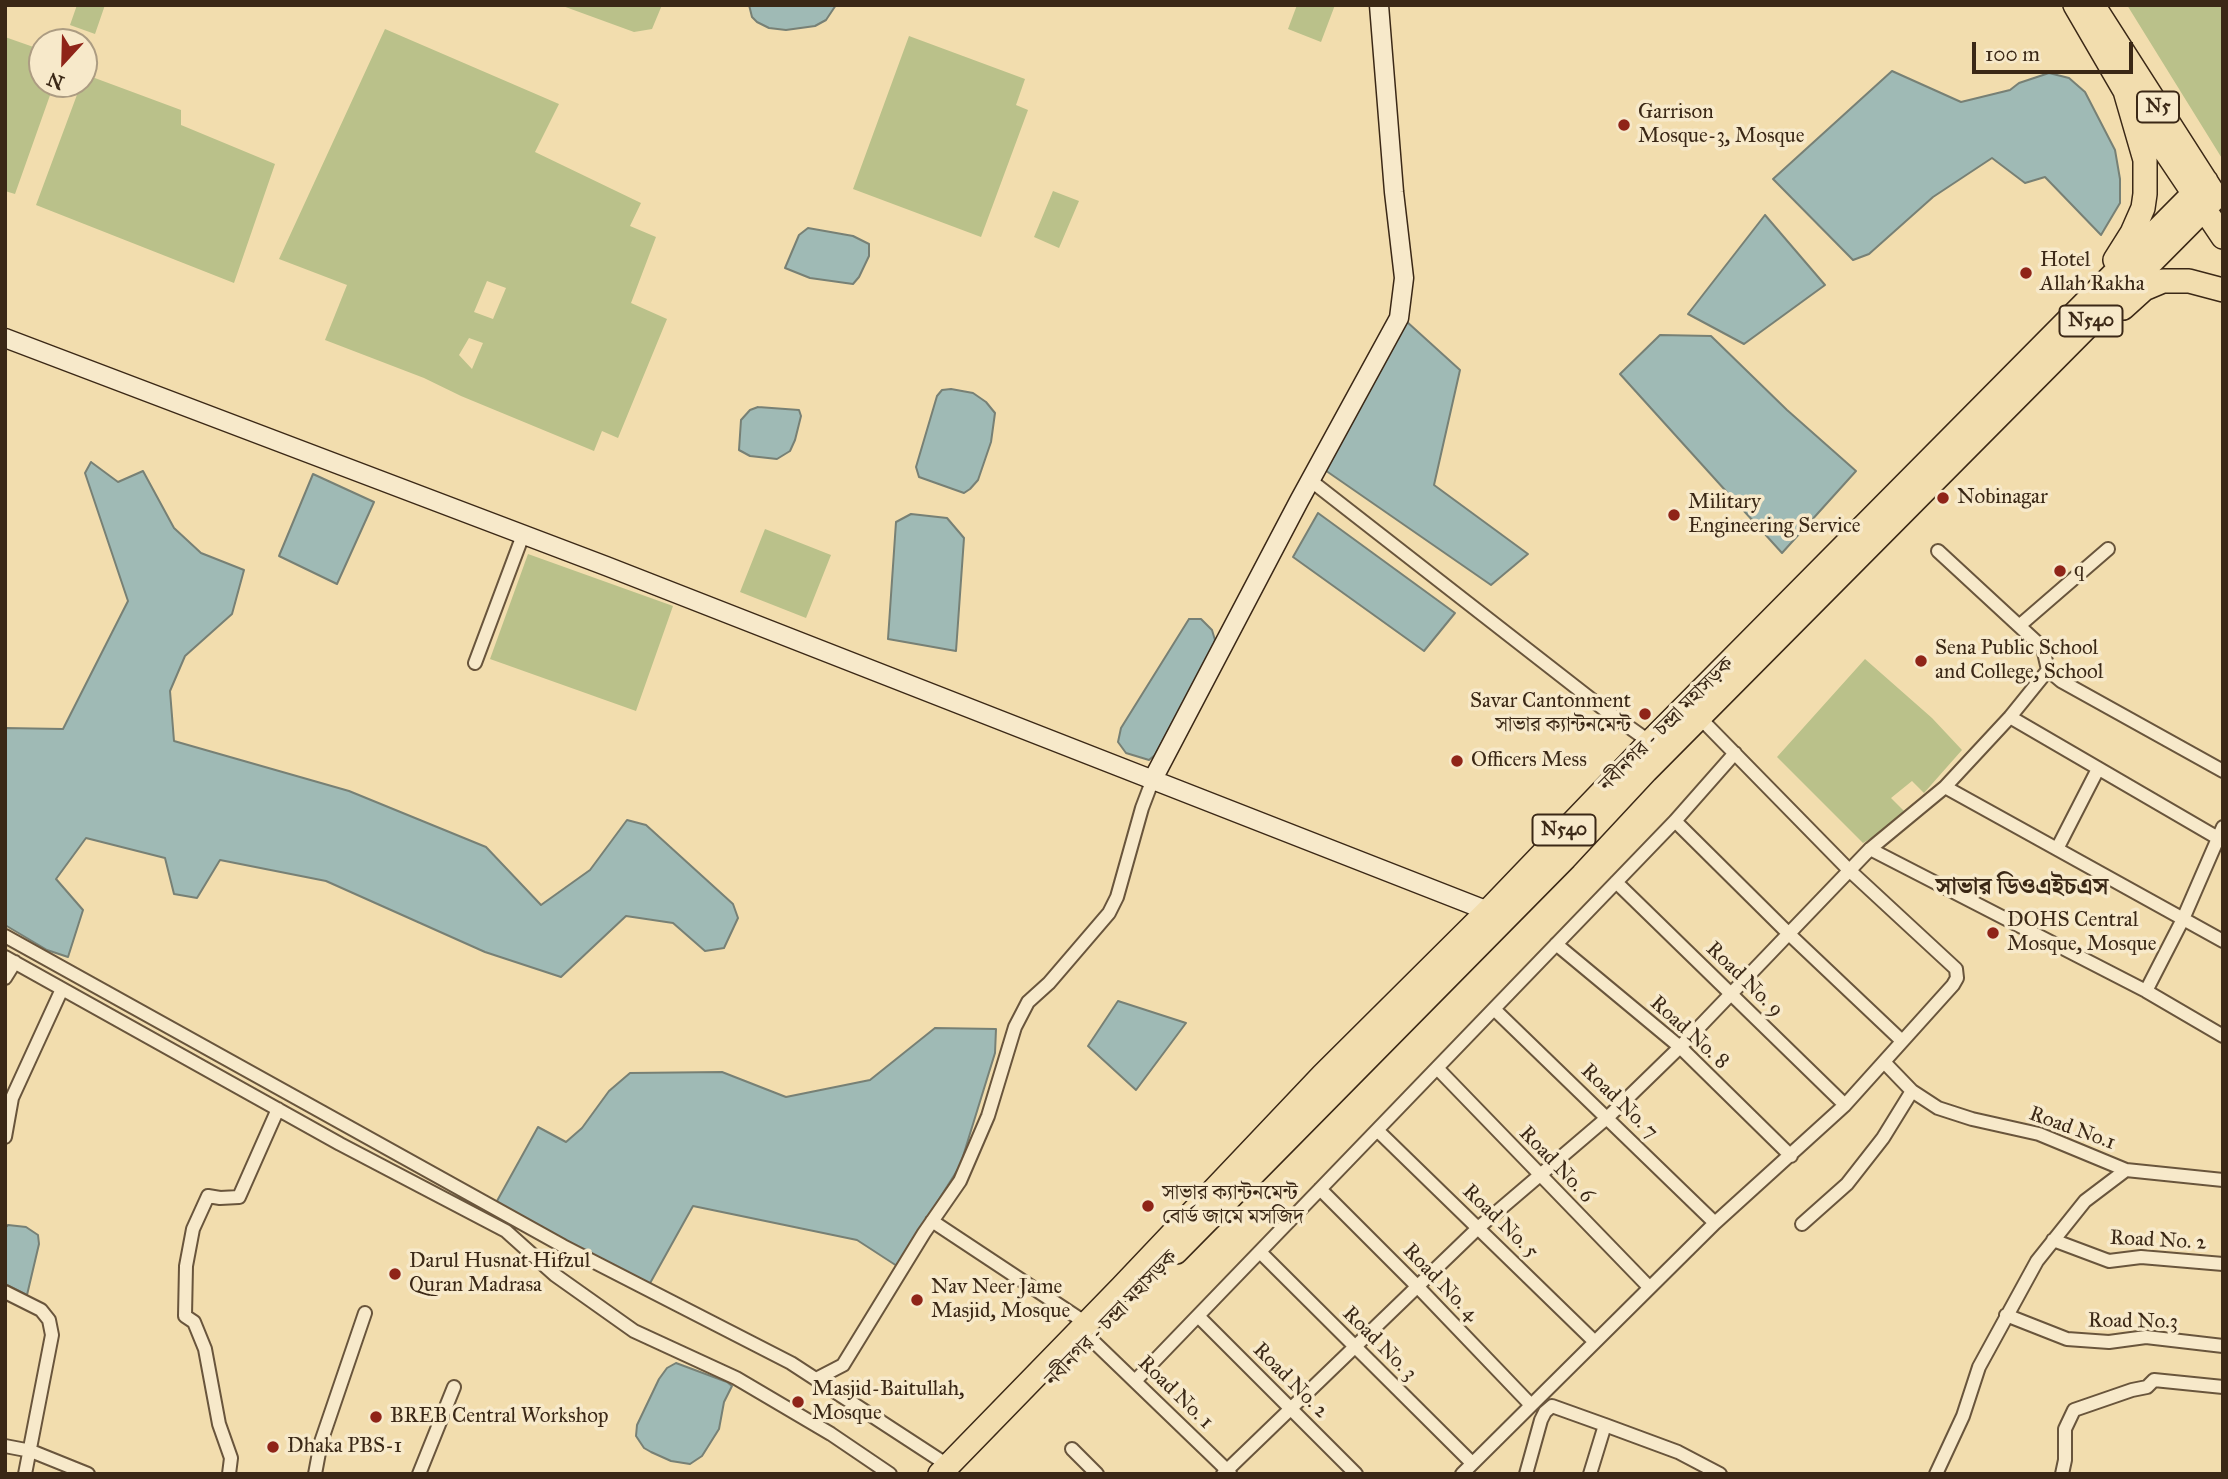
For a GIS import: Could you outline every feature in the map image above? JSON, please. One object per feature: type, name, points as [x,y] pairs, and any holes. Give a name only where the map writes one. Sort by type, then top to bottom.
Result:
[{"type":"highway","points":[[2063,5],[2075,18],[2085,12]]},
{"type":"highway","points":[[2109,5],[2205,199]]},
{"type":"highway","name":"N5","points":[[2085,12],[2125,91],[2205,199]]},
{"type":"highway","name":"N5","points":[[2085,12],[2205,199],[2223,237]]},
{"type":"highway","points":[[2125,91],[2145,160],[2146,177],[2143,208],[2132,233],[2114,261],[1979,392],[1971,429],[2010,423],[2120,310],[2144,289],[2163,281],[2176,280],[2223,290]]},
{"type":"highway","name":"নবীনগর - চন্দ্রা মহাসড়ক","points":[[1089,1331],[1316,1082],[1488,911],[1650,742],[2205,199]]},
{"type":"highway","name":"নবীনগর - চন্দ্রা মহাসড়ক","points":[[950,1471],[1565,858],[1971,429]]},
{"type":"street","points":[[816,1379],[843,1365],[932,1221],[960,1181],[988,1116],[1015,1027],[1028,1002],[1049,983],[1109,913],[1117,897],[1153,779],[1310,480],[1399,318],[1404,278],[1378,5]]},
{"type":"street","points":[[5,338],[523,535],[1488,911]]},
{"type":"street","points":[[1310,480],[1605,710],[1650,742]]},
{"type":"street","points":[[475,663],[523,535]]},
{"type":"street","points":[[2019,626],[2108,549]]},
{"type":"street","points":[[1938,551],[2043,648],[2048,670],[2061,681],[2223,771]]},
{"type":"street","points":[[1227,1472],[1478,1228],[1608,1117],[1680,1047],[1870,849],[1945,787],[2010,717],[2048,670]]},
{"type":"street","points":[[1462,1474],[1715,1223],[1845,1105],[1957,978],[1956,969],[1849,870],[1699,717]]},
{"type":"street","points":[[2010,717],[2098,769],[2221,835],[2183,919],[2146,991]]},
{"type":"street","points":[[1135,1381],[1675,821],[1735,753]]},
{"type":"street","points":[[2057,849],[2098,769]]},
{"type":"street","points":[[1945,787],[2223,941]]},
{"type":"street","points":[[1675,821],[1902,1041]]},
{"type":"street","points":[[1870,849],[2146,991],[2223,1036]]},
{"type":"street","name":"Road No. 9","points":[[1616,882],[1845,1105]]},
{"type":"street","points":[[5,936],[563,1246],[791,1363],[950,1471]]},
{"type":"street","name":"Road No. 8","points":[[1556,944],[1680,1047],[1791,1156]]},
{"type":"street","points":[[5,978],[10,960],[278,1109],[506,1231],[555,1275],[634,1331],[736,1378],[831,1434],[890,1474]]},
{"type":"street","points":[[5,1137],[12,1098],[62,989]]},
{"type":"street","name":"Road No. 7","points":[[1494,1009],[1715,1223]]},
{"type":"street","name":"Road No.1","points":[[1884,1062],[1912,1091],[1938,1108],[1972,1119],[2039,1134],[2126,1170],[2223,1180]]},
{"type":"street","name":"Road No. 6","points":[[1437,1068],[1650,1287]]},
{"type":"street","points":[[1802,1224],[1847,1184],[1883,1138],[1912,1091]]},
{"type":"street","points":[[229,1474],[232,1458],[219,1423],[205,1349],[194,1322],[185,1316],[186,1266],[194,1229],[208,1196],[239,1197],[278,1109]]},
{"type":"street","name":"Road No. 5","points":[[1377,1130],[1595,1342]]},
{"type":"street","points":[[1936,1474],[1963,1416],[1979,1367],[2037,1261],[2085,1201],[2126,1170]]},
{"type":"street","name":"Road No. 4","points":[[1320,1189],[1531,1405]]},
{"type":"street","name":"Road No. 1","points":[[932,1221],[1089,1331],[1227,1472]]},
{"type":"street","name":"Road No. 2","points":[[2053,1240],[2109,1261],[2141,1257],[2223,1264]]},
{"type":"street","name":"Road No. 3","points":[[1260,1252],[1472,1464]]},
{"type":"street","points":[[5,1292],[41,1310],[49,1320],[52,1335],[25,1474]]},
{"type":"street","points":[[315,1474],[321,1442],[365,1312]]},
{"type":"street","name":"Road No.3","points":[[2006,1315],[2067,1339],[2109,1342],[2146,1337],[2223,1346]]},
{"type":"street","name":"Road No. 2","points":[[1198,1316],[1356,1474]]},
{"type":"street","points":[[2062,1474],[2065,1429],[2074,1410],[2147,1387],[2154,1380],[2223,1387]]},
{"type":"street","points":[[419,1474],[454,1387]]},
{"type":"street","points":[[1526,1474],[1541,1420],[1552,1406],[1678,1452],[1720,1474]]},
{"type":"street","points":[[1590,1474],[1605,1425]]},
{"type":"street","points":[[5,1446],[31,1451],[88,1474]]},
{"type":"street","points":[[1072,1449],[1097,1474]]},
{"type":"green space","points":[[77,5],[105,5],[97,28],[70,25]]},
{"type":"green space","points":[[560,5],[662,5],[652,29],[634,32]]},
{"type":"green space","points":[[1297,5],[1335,5],[1321,42],[1288,29]]},
{"type":"green space","points":[[2127,5],[2223,5],[2223,160]]},
{"type":"green space","points":[[385,29],[559,104],[535,152],[641,203],[630,226],[656,237],[631,303],[667,319],[618,438],[602,431],[594,451],[424,378],[325,340],[347,285],[279,259]],"holes":[[[487,281],[506,288],[493,319],[474,312]],[[469,338],[483,343],[472,369],[459,355]]]},
{"type":"green space","points":[[909,36],[1025,79],[1016,105],[1028,110],[981,237],[853,189]]},
{"type":"green space","points":[[5,37],[28,45],[28,98],[49,98],[15,194],[5,191]]},
{"type":"green space","points":[[98,79],[181,110],[181,125],[275,164],[234,283],[36,205],[76,98],[98,98]]},
{"type":"green space","points":[[1053,191],[1079,201],[1059,248],[1034,237]]},
{"type":"green space","points":[[765,529],[831,555],[806,618],[740,592]]},
{"type":"green space","points":[[528,554],[673,606],[636,711],[490,659]]},
{"type":"green space","points":[[1865,659],[1932,718],[1962,750],[1924,793],[1912,781],[1891,798],[1909,816],[1863,843],[1777,757]]},
{"type":"water","points":[[749,5],[836,5],[826,20],[815,26],[786,30],[769,28],[757,22],[752,17]]},
{"type":"water","points":[[1892,71],[1961,102],[2010,90],[2019,83],[2049,73],[2069,78],[2085,92],[2115,150],[2120,179],[2120,203],[2101,235],[2045,177],[2025,183],[1992,158],[1933,197],[1869,254],[1853,260],[1773,179]]},
{"type":"water","points":[[1765,215],[1825,285],[1744,344],[1688,314]]},
{"type":"water","points":[[808,228],[853,236],[869,244],[869,256],[853,284],[810,278],[785,268],[799,235]]},
{"type":"water","points":[[1406,321],[1460,370],[1434,485],[1528,554],[1491,585],[1322,468]]},
{"type":"water","points":[[1660,335],[1711,336],[1787,410],[1856,471],[1782,553],[1620,374]]},
{"type":"water","points":[[942,390],[973,393],[995,413],[991,442],[978,480],[964,493],[919,477],[916,467],[937,396]]},
{"type":"water","points":[[758,407],[799,410],[801,416],[795,440],[790,451],[777,459],[750,456],[739,450],[741,420],[750,410]]},
{"type":"water","points":[[91,462],[118,482],[143,471],[174,528],[201,553],[244,570],[232,614],[185,656],[170,691],[174,741],[349,791],[486,847],[541,905],[590,870],[627,820],[646,825],[733,904],[738,918],[724,948],[705,951],[673,923],[626,916],[561,977],[485,952],[326,881],[220,860],[197,898],[174,894],[165,858],[86,838],[56,879],[83,910],[68,957],[47,950],[5,925],[5,728],[63,729],[128,601],[85,473]]},
{"type":"water","points":[[313,474],[374,502],[337,584],[279,556]]},
{"type":"water","points":[[1318,513],[1455,613],[1424,651],[1293,557]]},
{"type":"water","points":[[911,514],[947,518],[964,538],[956,651],[888,639],[896,522]]},
{"type":"water","points":[[1189,619],[1201,619],[1212,630],[1215,640],[1210,659],[1189,701],[1176,716],[1155,755],[1149,760],[1126,753],[1118,742],[1121,728]]},
{"type":"water","points":[[1118,1001],[1186,1023],[1136,1090],[1088,1046]]},
{"type":"water","points":[[935,1028],[996,1029],[995,1053],[960,1166],[897,1266],[857,1240],[693,1206],[644,1294],[492,1210],[538,1127],[566,1142],[582,1128],[609,1091],[630,1073],[722,1072],[786,1097],[870,1080]]},
{"type":"water","points":[[8,1225],[26,1227],[38,1235],[39,1244],[27,1295],[5,1284],[5,1228]]},
{"type":"water","points":[[676,1363],[732,1386],[724,1402],[719,1429],[702,1456],[690,1464],[671,1461],[651,1452],[644,1448],[636,1436],[637,1425],[659,1379],[667,1368]]},
{"type":"place","name":"Garrison Mosque-3, Mosque","points":[[1624,125]]},
{"type":"place","name":"Hotel Allah Rakha","points":[[2026,273]]},
{"type":"place","name":"Nobinagar","points":[[1943,498]]},
{"type":"place","name":"Military Engineering Service","points":[[1674,515]]},
{"type":"place","name":"q","points":[[2060,571]]},
{"type":"place","name":"Sena Public School and College, School","points":[[1921,661]]},
{"type":"place","name":"Savar Cantonment সাভার ক্যান্টনমেন্ট","points":[[1645,714]]},
{"type":"place","name":"Officers Mess","points":[[1457,761]]},
{"type":"place","name":"DOHS Central Mosque, Mosque","points":[[1993,933]]},
{"type":"place","name":"সাভার ক্যান্টনমেন্ট বোর্ড জামে মসজিদ","points":[[1148,1206]]},
{"type":"place","name":"Darul Husnat Hifzul Quran Madrasa","points":[[395,1274]]},
{"type":"place","name":"Nav Neer Jame Masjid, Mosque","points":[[917,1300]]},
{"type":"place","name":"Masjid-Baitullah, Mosque","points":[[798,1402]]},
{"type":"place","name":"BREB Central Workshop","points":[[376,1417]]},
{"type":"place","name":"Dhaka PBS-1","points":[[273,1447]]},
{"type":"district","name":"সাভার ডিওএইচএস","points":[[2022,888]]}]
